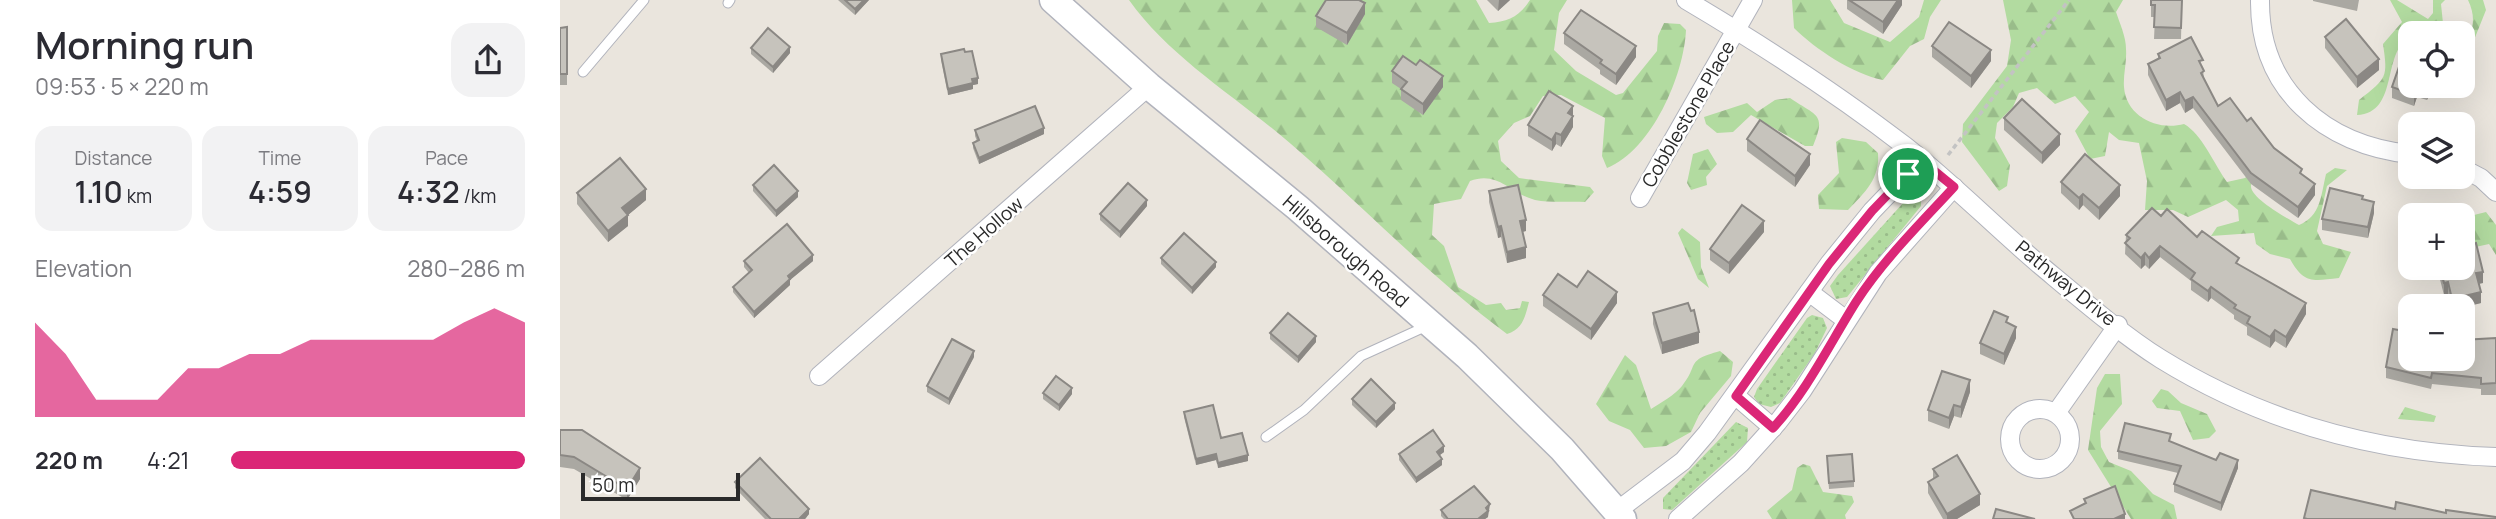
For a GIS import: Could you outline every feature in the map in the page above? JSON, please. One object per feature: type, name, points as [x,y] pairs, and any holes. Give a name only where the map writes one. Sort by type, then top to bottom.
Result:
[{"type":"main road","name":"Hillsborough Road","points":[[1054,0],[1149,86],[1298,208],[1518,404],[1620,515]]},
{"type":"street","name":"Pathway Drive","points":[[1686,0],[1783,57],[1921,160],[2038,263],[2158,357],[2191,376],[2286,419],[2394,449],[2496,457]]},
{"type":"street","name":"Cobblestone Place","points":[[1640,198],[1753,0]]},
{"type":"street","points":[[2260,0],[2260,21],[2268,52],[2296,102],[2322,126],[2348,140],[2381,151],[2398,153]]},
{"type":"street","name":"The Hollow","points":[[820,376],[1149,86]]},
{"type":"street","points":[[1620,515],[1683,461],[1736,396],[1809,292],[1872,211],[1921,160]]},
{"type":"street","points":[[2475,175],[2496,192]]},
{"type":"street","points":[[1678,519],[1741,464],[1773,428],[1802,391],[1846,320],[1897,247],[1954,187]]},
{"type":"street","points":[[1809,292],[1846,320]]},
{"type":"street","points":[[2056,413],[2118,325]]},
{"type":"street","points":[[1736,396],[1773,428]]},
{"type":"lane","points":[[583,72],[644,0]]},
{"type":"lane","points":[[1265,437],[1304,410],[1361,356],[1430,325]]},
{"type":"path","points":[[1948,155],[2069,0]]},
{"type":"green space","points":[[1129,0],[1476,0],[1489,23],[1513,17],[1530,0],[1567,0],[1559,13],[1554,50],[1576,71],[1616,95],[1623,93],[1657,51],[1658,36],[1664,23],[1680,24],[1686,30],[1679,68],[1663,109],[1638,145],[1623,159],[1607,168],[1602,156],[1605,118],[1561,95],[1543,96],[1530,116],[1514,123],[1498,141],[1501,161],[1519,178],[1590,187],[1594,192],[1585,202],[1535,200],[1497,181],[1480,178],[1470,181],[1461,199],[1434,204],[1432,235],[1444,246],[1458,287],[1486,305],[1501,303],[1506,310],[1520,308],[1522,301],[1529,302],[1520,326],[1507,334],[1424,265],[1291,144],[1184,59],[1164,41]]},
{"type":"green space","points":[[1792,0],[1830,0],[1844,23],[1890,42],[1919,17],[1924,0],[1941,0],[1930,17],[1924,39],[1910,46],[1883,80],[1847,66],[1803,36],[1794,28]]},
{"type":"green space","points":[[2003,0],[2123,0],[2116,12],[2126,44],[2124,87],[2126,97],[2137,114],[2154,123],[2174,126],[2184,124],[2202,142],[2227,182],[2245,178],[2265,159],[2253,179],[2252,190],[2270,208],[2299,225],[2316,210],[2326,174],[2335,168],[2347,170],[2327,186],[2317,231],[2323,244],[2351,252],[2339,278],[2315,280],[2305,277],[2290,259],[2270,254],[2256,244],[2254,233],[2211,236],[2217,227],[2239,221],[2238,210],[2226,200],[2188,217],[2173,210],[2145,210],[2147,181],[2139,143],[2119,140],[2109,132],[2105,156],[2090,159],[2075,131],[2089,112],[2075,96],[2055,104],[2037,88],[2019,93],[2013,107],[1997,123],[1995,138],[2010,165],[2007,186],[1999,191],[1962,142],[1963,124],[2007,66],[2011,40]]},
{"type":"green space","points":[[2390,0],[2397,0],[2428,19],[2433,13],[2433,0],[2445,0],[2441,4],[2443,21],[2401,21]]},
{"type":"green space","points":[[2468,0],[2483,0],[2486,10],[2475,38],[2475,21],[2473,21]]},
{"type":"green space","points":[[2398,27],[2398,51],[2385,93],[2379,104],[2370,112],[2357,115],[2359,100],[2380,82],[2385,71],[2383,44]]},
{"type":"green space","points":[[1790,98],[1812,112],[1819,121],[1813,146],[1805,146],[1751,115],[1733,132],[1717,133],[1706,124],[1704,117],[1747,103],[1757,112],[1775,100]]},
{"type":"green space","points":[[1842,138],[1866,142],[1878,153],[1877,170],[1870,184],[1848,210],[1819,209],[1818,195],[1839,173],[1836,142]]},
{"type":"green space","points":[[1708,149],[1717,164],[1706,177],[1707,185],[1691,190],[1687,183],[1693,154]]},
{"type":"green space","points":[[1913,192],[1921,196],[1921,206],[1847,297],[1836,299],[1830,286]]},
{"type":"green space","points":[[2486,212],[2496,225],[2496,255],[2489,244],[2475,247],[2475,215]]},
{"type":"green space","points":[[1682,228],[1700,242],[1701,267],[1709,288],[1698,279],[1678,233]]},
{"type":"green space","points":[[1812,315],[1823,318],[1827,328],[1815,353],[1780,403],[1771,407],[1759,404],[1754,397],[1757,389],[1807,318]]},
{"type":"green space","points":[[1720,351],[1733,362],[1731,376],[1700,413],[1691,432],[1666,446],[1644,448],[1630,430],[1609,421],[1596,404],[1625,355],[1636,365],[1651,409],[1679,389],[1697,361]]},
{"type":"green space","points":[[2105,374],[2120,374],[2122,404],[2100,431],[2101,447],[2109,462],[2131,471],[2153,494],[2174,505],[2177,519],[2131,519],[2088,450],[2097,388]]},
{"type":"green space","points":[[2161,389],[2168,391],[2181,403],[2207,414],[2216,431],[2209,438],[2193,440],[2180,411],[2157,408],[2152,401]]},
{"type":"green space","points":[[2405,407],[2436,416],[2434,422],[2398,419]]},
{"type":"green space","points":[[1736,422],[1748,428],[1747,442],[1672,510],[1663,509],[1663,498]]},
{"type":"green space","points":[[1803,464],[1810,466],[1823,492],[1852,496],[1854,502],[1845,515],[1846,519],[1772,519],[1767,511],[1792,490],[1797,468]]},
{"type":"building","points":[[845,0],[864,0],[855,9]]},
{"type":"building","points":[[1326,0],[1359,0],[1365,3],[1347,33],[1316,16]]},
{"type":"building","points":[[1849,0],[1898,0],[1883,22]]},
{"type":"building","points":[[2151,0],[2182,0],[2181,28],[2154,27],[2155,5],[2151,5]]},
{"type":"building","points":[[1581,10],[1636,46],[1616,74],[1600,63],[1602,60],[1564,33]]},
{"type":"building","points":[[2346,19],[2379,59],[2357,77],[2325,37]]},
{"type":"building","points":[[1949,22],[1991,50],[1971,76],[1932,46]]},
{"type":"building","points":[[567,27],[567,74],[560,74],[560,28]]},
{"type":"building","points":[[768,28],[790,47],[773,67],[751,48]]},
{"type":"building","points":[[2191,37],[2203,60],[2199,61],[2204,71],[2201,73],[2218,106],[2230,98],[2247,121],[2251,118],[2274,148],[2302,169],[2300,173],[2315,184],[2298,207],[2251,173],[2193,97],[2185,101],[2180,92],[2166,100],[2148,64],[2160,58],[2158,54]]},
{"type":"building","points":[[964,49],[965,52],[972,51],[978,78],[972,79],[973,83],[948,89],[941,54]]},
{"type":"building","points":[[1403,56],[1416,65],[1420,60],[1443,76],[1423,104],[1401,89],[1407,82],[1392,71]]},
{"type":"building","points":[[2398,70],[2398,89],[2392,87]]},
{"type":"building","points":[[1549,91],[1573,106],[1568,113],[1573,116],[1561,135],[1556,133],[1552,140],[1528,125]]},
{"type":"building","points":[[2022,99],[2060,134],[2042,153],[2004,118]]},
{"type":"building","points":[[1035,106],[1044,128],[979,158],[973,143],[979,140],[975,130]]},
{"type":"building","points":[[1760,120],[1810,154],[1795,176],[1747,139]]},
{"type":"building","points":[[2085,154],[2120,185],[2099,208],[2083,194],[2079,198],[2061,182]]},
{"type":"building","points":[[620,158],[646,189],[622,208],[628,215],[608,231],[577,193]]},
{"type":"building","points":[[774,165],[798,191],[776,211],[753,185]]},
{"type":"building","points":[[1128,183],[1147,200],[1120,232],[1100,214]]},
{"type":"building","points":[[1518,185],[1526,220],[1520,221],[1526,247],[1507,252],[1489,191]]},
{"type":"building","points":[[2330,188],[2363,196],[2362,199],[2374,202],[2368,227],[2322,219]]},
{"type":"building","points":[[1742,205],[1764,221],[1729,263],[1710,249]]},
{"type":"building","points":[[2152,208],[2161,216],[2167,209],[2197,237],[2202,231],[2239,258],[2236,263],[2306,303],[2286,337],[2275,330],[2270,337],[2247,323],[2250,317],[2234,308],[2236,305],[2211,287],[2208,291],[2191,279],[2195,273],[2160,246],[2149,258],[2145,253],[2141,258],[2125,243],[2130,238],[2126,235]]},
{"type":"building","points":[[787,224],[813,255],[788,276],[790,279],[754,312],[733,287],[752,270],[744,261]]},
{"type":"building","points":[[1184,233],[1216,262],[1192,288],[1161,258]]},
{"type":"building","points":[[2475,243],[2483,272],[2476,273],[2481,292],[2451,294],[2448,282],[2444,283],[2443,280],[2475,280]]},
{"type":"building","points":[[1588,271],[1617,292],[1591,329],[1543,295],[1558,274],[1577,287]]},
{"type":"building","points":[[1688,303],[1691,311],[1694,310],[1699,332],[1662,343],[1653,313]]},
{"type":"building","points":[[1994,311],[2008,317],[2006,322],[2016,327],[2004,354],[1980,343]]},
{"type":"building","points":[[1288,313],[1316,336],[1298,357],[1270,333]]},
{"type":"building","points":[[2393,329],[2398,330],[2398,370],[2386,367]]},
{"type":"building","points":[[2496,338],[2496,383],[2481,384],[2481,378],[2432,373],[2431,378],[2402,371],[2475,371],[2475,339]]},
{"type":"building","points":[[952,339],[974,351],[949,399],[927,386]]},
{"type":"building","points":[[1942,371],[1970,380],[1961,407],[1954,405],[1949,418],[1928,410]]},
{"type":"building","points":[[1056,376],[1072,388],[1059,405],[1043,393]]},
{"type":"building","points":[[1371,379],[1395,403],[1376,422],[1352,399]]},
{"type":"building","points":[[1213,405],[1221,438],[1242,433],[1248,455],[1218,463],[1216,454],[1196,459],[1184,412]]},
{"type":"building","points":[[2125,423],[2171,434],[2169,441],[2216,460],[2220,453],[2238,460],[2221,503],[2174,484],[2181,466],[2118,451]]},
{"type":"building","points":[[560,430],[582,430],[640,468],[627,489],[574,457],[560,455]]},
{"type":"building","points":[[1433,430],[1444,446],[1437,452],[1442,459],[1416,478],[1399,454]]},
{"type":"building","points":[[1852,454],[1854,481],[1829,483],[1827,456]]},
{"type":"building","points":[[1957,455],[1980,494],[1947,514],[1928,482],[1938,476],[1933,469]]},
{"type":"building","points":[[760,458],[809,509],[799,519],[771,519],[735,482]]},
{"type":"building","points":[[1474,486],[1490,504],[1486,508],[1488,511],[1478,519],[1448,519],[1441,510]]},
{"type":"building","points":[[2115,486],[2125,514],[2114,519],[2074,519],[2070,511],[2086,503],[2084,499]]},
{"type":"building","points":[[2311,490],[2395,509],[2396,502],[2446,513],[2446,510],[2496,519],[2307,519],[2304,518]]},
{"type":"building","points":[[1996,509],[2035,519],[1993,519]]},
{"type":"route","points":[[1921,160],[1954,187],[1897,247],[1857,301],[1802,391],[1773,428],[1736,396],[1829,264],[1872,211],[1908,174],[1921,160]]}]
